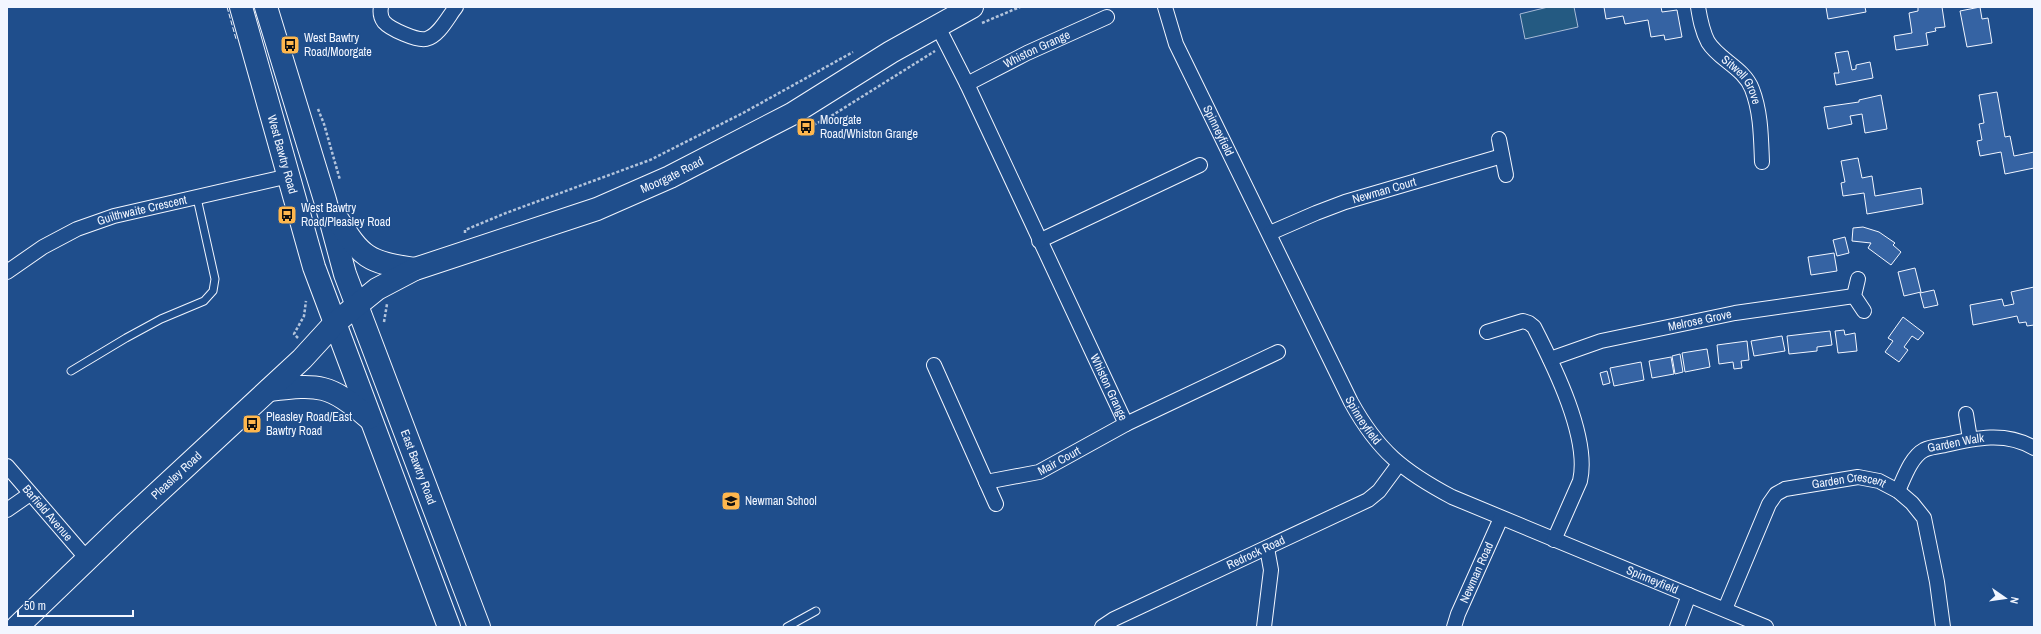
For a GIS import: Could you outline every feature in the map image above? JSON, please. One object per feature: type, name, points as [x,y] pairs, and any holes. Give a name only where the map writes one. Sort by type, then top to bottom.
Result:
[{"type":"main road","name":"West Bawtry Road","points":[[241,7],[314,267],[335,323]]},
{"type":"main road","points":[[266,7],[325,200],[345,274],[357,306]]},
{"type":"main road","name":"Moorgate Road","points":[[335,323],[377,289],[468,244],[597,209],[670,177],[757,134],[937,25],[972,7]]},
{"type":"main road","points":[[325,200],[349,238],[359,250],[369,258],[380,263],[415,269]]},
{"type":"main road","name":"East Bawtry Road","points":[[357,306],[387,380],[480,627]]},
{"type":"main road","points":[[335,323],[369,418],[449,627]]},
{"type":"main road","name":"Pleasley Road","points":[[17,627],[306,356],[335,323]]},
{"type":"main road","points":[[269,390],[293,387],[322,388],[342,396],[369,418]]},
{"type":"street","points":[[381,7],[380,12],[384,22],[416,40],[428,39],[437,32],[456,7]]},
{"type":"street","name":"Spinneyfield","points":[[1165,7],[1176,44],[1270,233],[1351,402],[1373,438],[1399,464],[1429,485],[1452,497],[1688,595],[1726,609],[1766,627]]},
{"type":"street","name":"Sitwell Grove","points":[[1698,7],[1702,30],[1709,44],[1743,74],[1752,89],[1759,120],[1762,162]]},
{"type":"street","name":"Whiston Grange","points":[[967,84],[1027,53],[1107,17]]},
{"type":"street","name":"Whiston Grange","points":[[937,25],[967,84],[1126,424],[1278,352]]},
{"type":"street","points":[[1498,139],[1506,175]]},
{"type":"street","name":"Newman Court","points":[[1270,233],[1345,202],[1502,156]]},
{"type":"street","points":[[1040,241],[1200,165]]},
{"type":"street","name":"Guilthwaite Crescent","points":[[7,272],[43,247],[77,228],[114,216],[289,176]]},
{"type":"street","points":[[1858,280],[1854,296],[1864,311]]},
{"type":"street","name":"Melrose Grove","points":[[1550,359],[1601,341],[1735,313],[1854,296]]},
{"type":"street","points":[[1487,332],[1523,321],[1529,322],[1534,327],[1550,359],[1576,428],[1582,459],[1582,471],[1580,481],[1554,540]]},
{"type":"street","points":[[934,365],[996,504]]},
{"type":"street","points":[[1966,414],[1970,439]]},
{"type":"street","name":"Mair Court","points":[[986,482],[1039,472],[1126,424]]},
{"type":"street","name":"Garden Walk","points":[[1898,491],[1914,459],[1924,450],[1970,439],[1993,436],[2015,440],[2034,448]]},
{"type":"street","name":"Redrock Road","points":[[1102,627],[1114,619],[1368,500],[1379,491],[1399,464]]},
{"type":"street","name":"Barfield Avenue","points":[[7,466],[88,560]]},
{"type":"street","name":"Garden Crescent","points":[[1726,609],[1769,504],[1776,494],[1785,489],[1858,477],[1879,481],[1898,491],[1912,503],[1924,518],[1936,575],[1943,627]]},
{"type":"street","points":[[7,510],[30,494]]},
{"type":"street","name":"Newman Road","points":[[1454,627],[1458,614],[1501,518]]},
{"type":"street","points":[[1264,627],[1271,570],[1267,548]]},
{"type":"street","points":[[1678,627],[1688,595]]},
{"type":"lane","points":[[71,371],[149,325],[204,301],[213,291],[215,279],[197,198]]},
{"type":"lane","points":[[787,627],[816,611]]},
{"type":"path","points":[[468,244],[465,230],[506,213],[650,160],[743,113],[858,50]]},
{"type":"path","points":[[316,104],[324,124],[340,182]]},
{"type":"shaded area","points":[[1548,7],[1574,7],[1578,27],[1525,39],[1520,14]]},
{"type":"building","points":[[1604,7],[1661,7],[1662,12],[1677,10],[1682,37],[1665,40],[1664,35],[1651,37],[1648,20],[1625,24],[1623,16],[1606,19]]},
{"type":"building","points":[[1826,7],[1865,7],[1866,12],[1828,19]]},
{"type":"building","points":[[1918,7],[1942,7],[1945,27],[1935,28],[1936,31],[1926,33],[1928,45],[1896,50],[1894,36],[1912,33],[1909,13],[1918,11]]},
{"type":"building","points":[[1980,7],[1982,19],[1988,18],[1992,43],[1967,47],[1960,11]]},
{"type":"building","points":[[1848,51],[1852,70],[1856,69],[1856,65],[1870,62],[1873,78],[1836,85],[1834,73],[1839,73],[1835,53]]},
{"type":"building","points":[[1997,92],[2005,137],[2010,136],[2014,156],[2034,152],[2034,168],[2005,174],[2001,152],[1980,156],[1977,141],[1982,140],[1979,124],[1984,123],[1979,95]]},
{"type":"building","points":[[1881,95],[1887,129],[1865,133],[1862,114],[1850,116],[1852,124],[1828,129],[1824,107],[1859,102],[1859,100]]},
{"type":"building","points":[[1858,158],[1862,178],[1872,176],[1875,196],[1921,188],[1923,204],[1867,214],[1864,193],[1843,196],[1841,183],[1845,182],[1841,161]]},
{"type":"building","points":[[1863,227],[1879,232],[1895,243],[1893,245],[1901,252],[1891,265],[1868,248],[1871,243],[1852,241],[1853,228]]},
{"type":"building","points":[[1845,237],[1849,253],[1837,256],[1833,240]]},
{"type":"building","points":[[1834,253],[1837,271],[1811,275],[1808,257]]},
{"type":"building","points":[[1915,268],[1921,292],[1904,296],[1898,272]]},
{"type":"building","points":[[2034,287],[2034,325],[2027,326],[2026,322],[2019,323],[2017,316],[1973,325],[1970,305],[2002,299],[2004,306],[2014,304],[2011,292]]},
{"type":"building","points":[[1934,290],[1938,305],[1924,308],[1920,293]]},
{"type":"building","points":[[1903,317],[1924,333],[1918,340],[1912,336],[1904,347],[1908,350],[1899,362],[1885,352],[1893,341],[1888,338]]},
{"type":"building","points":[[1844,330],[1845,335],[1855,333],[1857,351],[1838,353],[1835,331]]},
{"type":"building","points":[[1830,331],[1832,345],[1817,347],[1817,351],[1789,354],[1787,336]]},
{"type":"building","points":[[1782,336],[1785,351],[1754,356],[1751,341]]},
{"type":"building","points":[[1747,341],[1749,360],[1741,361],[1742,368],[1734,369],[1733,362],[1719,364],[1717,345]]},
{"type":"building","points":[[1707,349],[1710,367],[1685,372],[1682,353]]},
{"type":"building","points":[[1680,354],[1683,372],[1675,374],[1672,356]]},
{"type":"building","points":[[1671,357],[1674,374],[1652,378],[1649,361]]},
{"type":"building","points":[[1641,362],[1644,380],[1614,386],[1610,368]]},
{"type":"building","points":[[1607,371],[1610,383],[1603,385],[1600,373]]},
{"type":"fence","points":[[227,7],[236,39]]},
{"type":"place","name":"West Bawtry Road/Moorgate","points":[[290,45]]},
{"type":"place","name":"Moorgate Road/Whiston Grange","points":[[806,127]]},
{"type":"place","name":"West Bawtry Road/Pleasley Road","points":[[287,215]]},
{"type":"place","name":"Pleasley Road/East Bawtry Road","points":[[252,424]]},
{"type":"place","name":"Newman School","points":[[731,501]]}]
